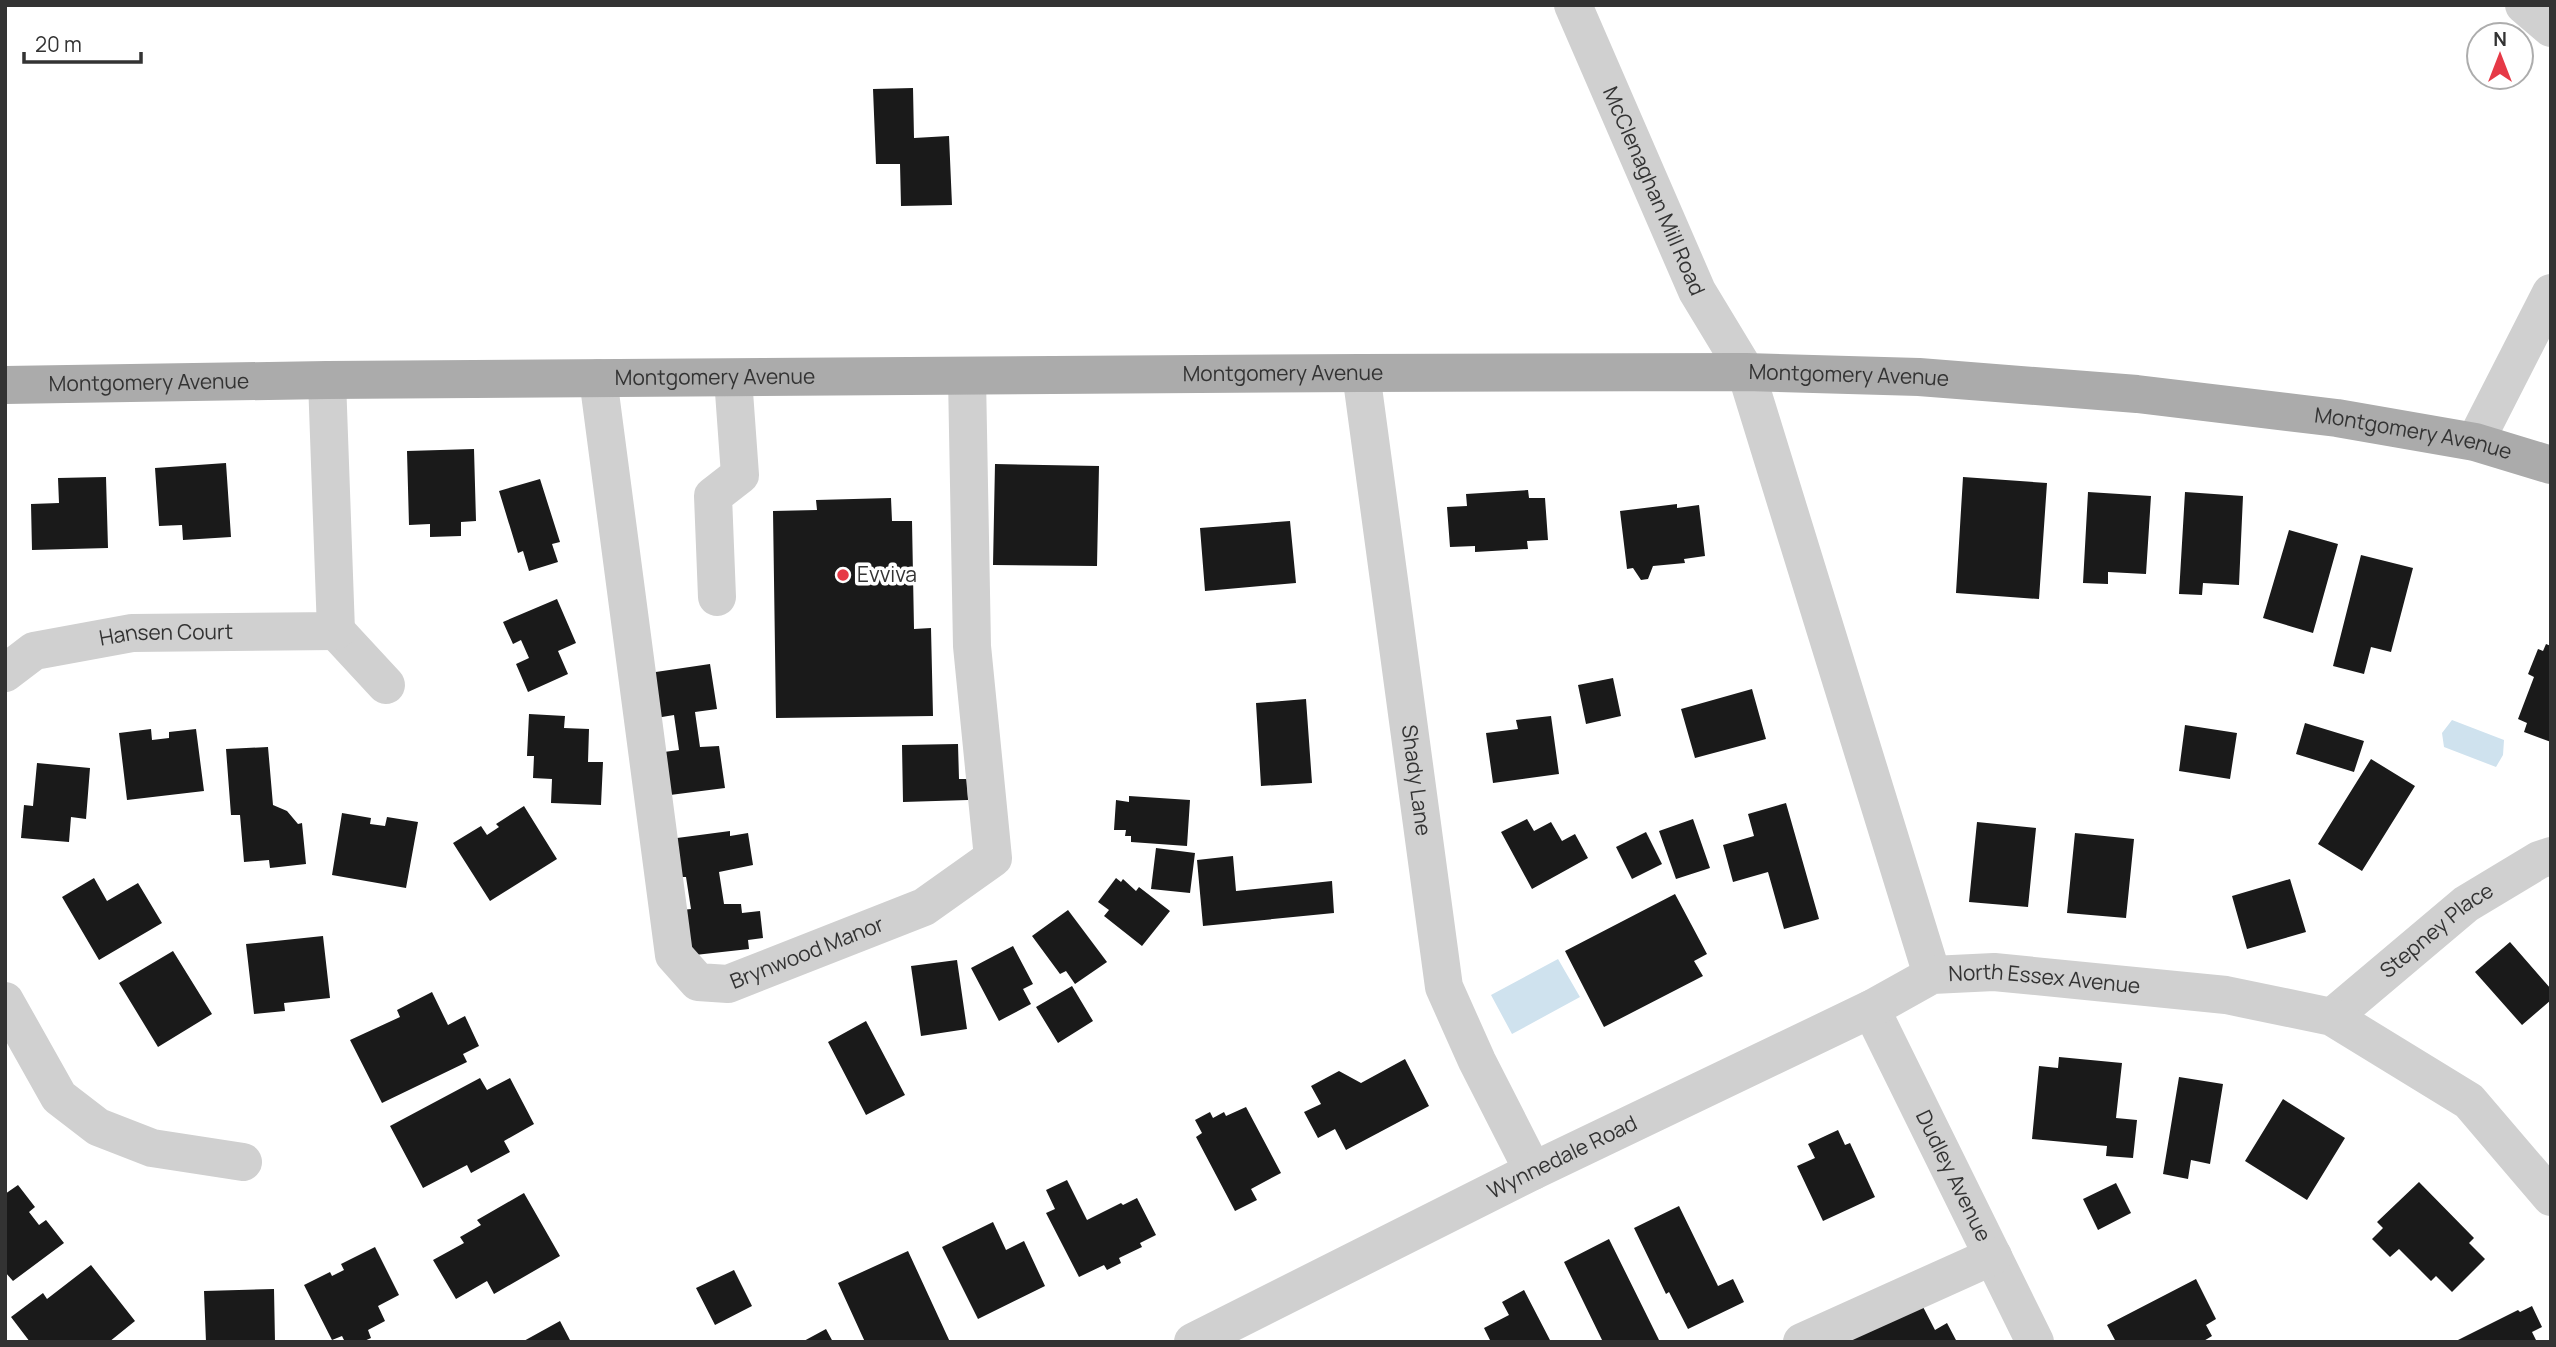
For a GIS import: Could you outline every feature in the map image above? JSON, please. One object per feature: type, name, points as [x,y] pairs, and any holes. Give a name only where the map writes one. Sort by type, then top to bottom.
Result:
[{"type":"main road","name":"Montgomery Avenue","points":[[5,385],[327,380],[1361,373],[1746,372],[1919,377],[2137,394],[2337,418],[2475,442],[2551,465]]},
{"type":"street","name":"McClenaghan Mill Road","points":[[1573,5],[1697,291],[1746,372]]},
{"type":"street","points":[[2524,5],[2551,28]]},
{"type":"street","points":[[2475,442],[2551,293]]},
{"type":"street","name":"North Essex Avenue","points":[[1746,372],[1932,975],[1994,972],[2226,995],[2332,1017],[2469,1101],[2551,1197]]},
{"type":"street","name":"Shady Lane","points":[[1361,373],[1444,987],[1477,1061],[1534,1171]]},
{"type":"street","name":"Brynwood Manor","points":[[598,378],[674,955],[698,982],[727,984],[924,907],[993,858],[972,646],[967,377]]},
{"type":"street","points":[[718,597],[713,496],[740,475],[733,378]]},
{"type":"street","points":[[327,380],[336,631],[386,685]]},
{"type":"street","name":"Hansen Court","points":[[5,673],[34,651],[132,633],[336,631]]},
{"type":"street","name":"Stepney Place","points":[[2332,1017],[2466,904],[2539,860],[2551,856]]},
{"type":"street","name":"Wynnedale Road","points":[[1193,1342],[1534,1171],[1871,1009],[1932,975]]},
{"type":"street","points":[[5,1001],[60,1097],[98,1127],[152,1149],[243,1162]]},
{"type":"street","name":"Dudley Avenue","points":[[1871,1009],[2035,1342]]},
{"type":"street","points":[[1802,1342],[1993,1256]]},
{"type":"water","points":[[2452,720],[2504,740],[2503,755],[2496,767],[2444,747],[2442,733]]},
{"type":"water","points":[[1558,959],[1580,997],[1512,1034],[1491,995]]},
{"type":"building","points":[[913,88],[914,138],[949,136],[952,205],[901,206],[900,164],[876,164],[873,89]]},
{"type":"building","points":[[474,449],[476,521],[461,522],[461,536],[430,537],[430,524],[409,525],[407,451]]},
{"type":"building","points":[[226,463],[231,537],[183,540],[182,525],[159,526],[155,468]]},
{"type":"building","points":[[995,464],[1099,466],[1097,566],[993,565]]},
{"type":"building","points":[[106,477],[108,548],[32,550],[31,504],[59,503],[58,478]]},
{"type":"building","points":[[1963,477],[2047,483],[2039,599],[1956,593]]},
{"type":"building","points":[[540,479],[560,542],[552,544],[558,562],[529,571],[523,551],[518,553],[499,491]]},
{"type":"building","points":[[1528,490],[1529,498],[1545,498],[1548,540],[1527,541],[1528,549],[1475,552],[1475,546],[1450,547],[1447,507],[1467,506],[1466,494]]},
{"type":"building","points":[[2088,492],[2151,496],[2146,574],[2108,572],[2108,584],[2083,583]]},
{"type":"building","points":[[2185,492],[2243,496],[2239,585],[2203,583],[2202,595],[2179,594]]},
{"type":"building","name":"Evviva","points":[[891,498],[892,521],[912,521],[914,629],[931,628],[933,716],[776,718],[773,511],[817,510],[816,500]]},
{"type":"building","points":[[1677,504],[1677,508],[1699,505],[1705,556],[1684,559],[1685,563],[1653,566],[1648,579],[1641,580],[1633,568],[1627,569],[1620,511]]},
{"type":"building","points":[[1290,521],[1296,583],[1205,591],[1200,528]]},
{"type":"building","points":[[2289,530],[2338,544],[2313,633],[2263,618]]},
{"type":"building","points":[[2361,555],[2413,568],[2391,652],[2371,647],[2364,674],[2333,666]]},
{"type":"building","points":[[557,599],[576,643],[558,651],[568,674],[528,692],[516,664],[529,658],[521,640],[513,644],[503,622]]},
{"type":"building","points":[[2546,644],[2551,646],[2551,742],[2524,732],[2527,723],[2518,719],[2534,677],[2528,674],[2538,649],[2543,651]]},
{"type":"building","points":[[710,664],[717,709],[695,712],[700,747],[719,746],[725,788],[670,795],[664,752],[679,750],[674,715],[656,718],[649,673]]},
{"type":"building","points":[[1613,678],[1621,716],[1586,724],[1578,685]]},
{"type":"building","points":[[1752,689],[1766,739],[1695,758],[1681,709]]},
{"type":"building","points":[[1306,699],[1312,783],[1261,786],[1256,703]]},
{"type":"building","points":[[529,714],[565,716],[564,728],[589,729],[588,762],[603,762],[601,805],[551,803],[552,779],[533,778],[534,756],[527,756]]},
{"type":"building","points":[[1551,716],[1559,774],[1493,783],[1486,733],[1518,729],[1516,720]]},
{"type":"building","points":[[2305,723],[2364,741],[2354,772],[2296,754]]},
{"type":"building","points":[[2185,725],[2237,733],[2230,779],[2179,771]]},
{"type":"building","points":[[151,729],[152,740],[169,738],[169,732],[196,729],[204,791],[127,800],[119,733]]},
{"type":"building","points":[[958,744],[959,779],[967,779],[968,800],[903,802],[902,745]]},
{"type":"building","points":[[268,747],[273,805],[287,811],[298,824],[302,823],[306,864],[270,868],[269,860],[244,862],[240,815],[231,815],[226,749]]},
{"type":"building","points":[[2371,759],[2415,786],[2362,871],[2318,844]]},
{"type":"building","points":[[37,763],[90,768],[86,819],[71,817],[69,842],[21,838],[24,805],[33,806]]},
{"type":"building","points":[[1129,796],[1190,800],[1187,846],[1131,842],[1131,836],[1125,836],[1126,830],[1114,830],[1116,800],[1129,802]]},
{"type":"building","points":[[1786,803],[1819,919],[1784,929],[1768,872],[1733,882],[1723,845],[1754,836],[1748,814]]},
{"type":"building","points":[[524,806],[557,859],[490,901],[453,843],[481,826],[487,835],[499,827],[496,824]]},
{"type":"building","points":[[342,813],[371,818],[370,824],[385,826],[387,817],[418,822],[406,888],[332,875]]},
{"type":"building","points":[[1527,819],[1534,831],[1551,822],[1562,841],[1575,834],[1588,858],[1532,889],[1501,832]]},
{"type":"building","points":[[1693,819],[1710,868],[1676,879],[1659,831]]},
{"type":"building","points":[[1977,822],[2036,828],[2028,907],[1969,902]]},
{"type":"building","points":[[730,831],[730,836],[748,833],[753,865],[719,872],[724,904],[741,904],[742,913],[760,911],[763,938],[748,940],[749,949],[695,955],[685,944],[682,910],[691,909],[686,877],[682,877],[677,838]]},
{"type":"building","points":[[1646,832],[1662,864],[1632,879],[1616,847]]},
{"type":"building","points":[[2075,833],[2134,839],[2126,918],[2067,913]]},
{"type":"building","points":[[1156,848],[1195,853],[1190,893],[1151,889]]},
{"type":"building","points":[[1233,856],[1236,891],[1332,881],[1334,913],[1203,926],[1197,860]]},
{"type":"building","points":[[94,878],[107,901],[138,883],[162,923],[99,960],[62,897]]},
{"type":"building","points":[[1116,878],[1121,882],[1123,879],[1136,891],[1139,887],[1170,911],[1142,946],[1104,916],[1109,910],[1098,902]]},
{"type":"building","points":[[2290,879],[2306,932],[2247,949],[2232,896]]},
{"type":"building","points":[[1675,894],[1707,954],[1694,961],[1703,976],[1604,1027],[1565,951]]},
{"type":"building","points":[[1068,910],[1107,962],[1075,984],[1066,971],[1060,974],[1032,936]]},
{"type":"building","points":[[323,936],[330,998],[284,1003],[285,1011],[254,1014],[246,944]]},
{"type":"building","points":[[2510,942],[2551,989],[2551,1000],[2522,1025],[2475,972]]},
{"type":"building","points":[[1013,946],[1033,984],[1023,989],[1031,1004],[999,1021],[971,968]]},
{"type":"building","points":[[173,951],[212,1014],[158,1047],[119,983]]},
{"type":"building","points":[[957,960],[967,1029],[921,1036],[911,966]]},
{"type":"building","points":[[1072,986],[1093,1021],[1058,1043],[1036,1007]]},
{"type":"building","points":[[432,992],[448,1025],[465,1016],[479,1046],[463,1054],[467,1062],[382,1103],[350,1040],[400,1017],[397,1010]]},
{"type":"building","points":[[866,1021],[905,1095],[866,1115],[828,1042]]},
{"type":"building","points":[[2059,1057],[2122,1063],[2116,1118],[2137,1120],[2133,1158],[2106,1156],[2107,1146],[2032,1139],[2039,1066],[2058,1068]]},
{"type":"building","points":[[1405,1059],[1429,1106],[1346,1150],[1335,1129],[1318,1138],[1304,1112],[1321,1104],[1311,1086],[1339,1071],[1361,1083]]},
{"type":"building","points":[[2179,1077],[2223,1084],[2210,1164],[2191,1160],[2188,1179],[2163,1174]]},
{"type":"building","points":[[480,1078],[487,1090],[510,1078],[534,1124],[504,1141],[510,1152],[471,1173],[467,1165],[423,1188],[390,1126]]},
{"type":"building","points":[[2283,1099],[2345,1138],[2307,1200],[2245,1161]]},
{"type":"building","points":[[1246,1107],[1281,1173],[1251,1189],[1257,1200],[1235,1211],[1196,1137],[1202,1133],[1195,1120],[1210,1112],[1213,1118],[1224,1112],[1226,1116]]},
{"type":"building","points":[[1838,1130],[1845,1145],[1850,1143],[1875,1197],[1823,1221],[1797,1166],[1815,1158],[1808,1144]]},
{"type":"building","points":[[1067,1180],[1087,1220],[1137,1198],[1156,1235],[1140,1243],[1142,1247],[1119,1258],[1121,1263],[1107,1270],[1104,1265],[1079,1277],[1046,1213],[1055,1209],[1046,1190]]},
{"type":"building","points":[[2419,1182],[2474,1238],[2469,1243],[2485,1259],[2452,1292],[2436,1276],[2431,1281],[2399,1249],[2390,1257],[2372,1239],[2383,1228],[2377,1222]]},
{"type":"building","points":[[2116,1183],[2131,1213],[2098,1230],[2083,1199]]},
{"type":"building","points":[[18,1185],[35,1207],[29,1212],[39,1225],[46,1220],[64,1243],[13,1281],[5,1272],[5,1194]]},
{"type":"building","points":[[524,1193],[560,1256],[494,1294],[487,1281],[456,1299],[433,1260],[464,1243],[460,1237],[481,1225],[477,1220]]},
{"type":"building","points":[[1679,1206],[1718,1286],[1733,1279],[1744,1302],[1688,1329],[1669,1292],[1666,1294],[1634,1228]]},
{"type":"building","points":[[993,1222],[1006,1250],[1024,1241],[1045,1286],[978,1319],[942,1247]]},
{"type":"building","points":[[1609,1239],[1660,1342],[1603,1342],[1564,1262]]},
{"type":"building","points":[[375,1247],[399,1295],[378,1306],[385,1321],[368,1330],[371,1338],[362,1342],[345,1342],[342,1336],[332,1340],[304,1285],[330,1272],[332,1276],[344,1270],[341,1264]]},
{"type":"building","points":[[908,1251],[950,1342],[865,1342],[838,1283]]},
{"type":"building","points":[[91,1265],[135,1321],[109,1342],[30,1342],[11,1317],[43,1293],[47,1299]]},
{"type":"building","points":[[734,1270],[752,1306],[715,1325],[696,1288]]},
{"type":"building","points":[[2196,1279],[2216,1319],[2206,1325],[2212,1336],[2202,1342],[2116,1342],[2107,1325]]},
{"type":"building","points":[[274,1289],[275,1342],[206,1342],[204,1291]]},
{"type":"building","points":[[1524,1290],[1551,1342],[1491,1342],[1484,1328],[1509,1315],[1502,1302]]},
{"type":"building","points":[[1921,1303],[1935,1330],[1947,1323],[1957,1342],[1851,1342],[1850,1340]]},
{"type":"building","points":[[2532,1306],[2542,1327],[2532,1332],[2537,1342],[2454,1342],[2518,1310],[2520,1312]]},
{"type":"building","points":[[560,1321],[571,1342],[522,1342]]},
{"type":"building","points":[[826,1329],[833,1342],[802,1342]]},
{"type":"place","name":"Evviva","points":[[843,575]]}]
